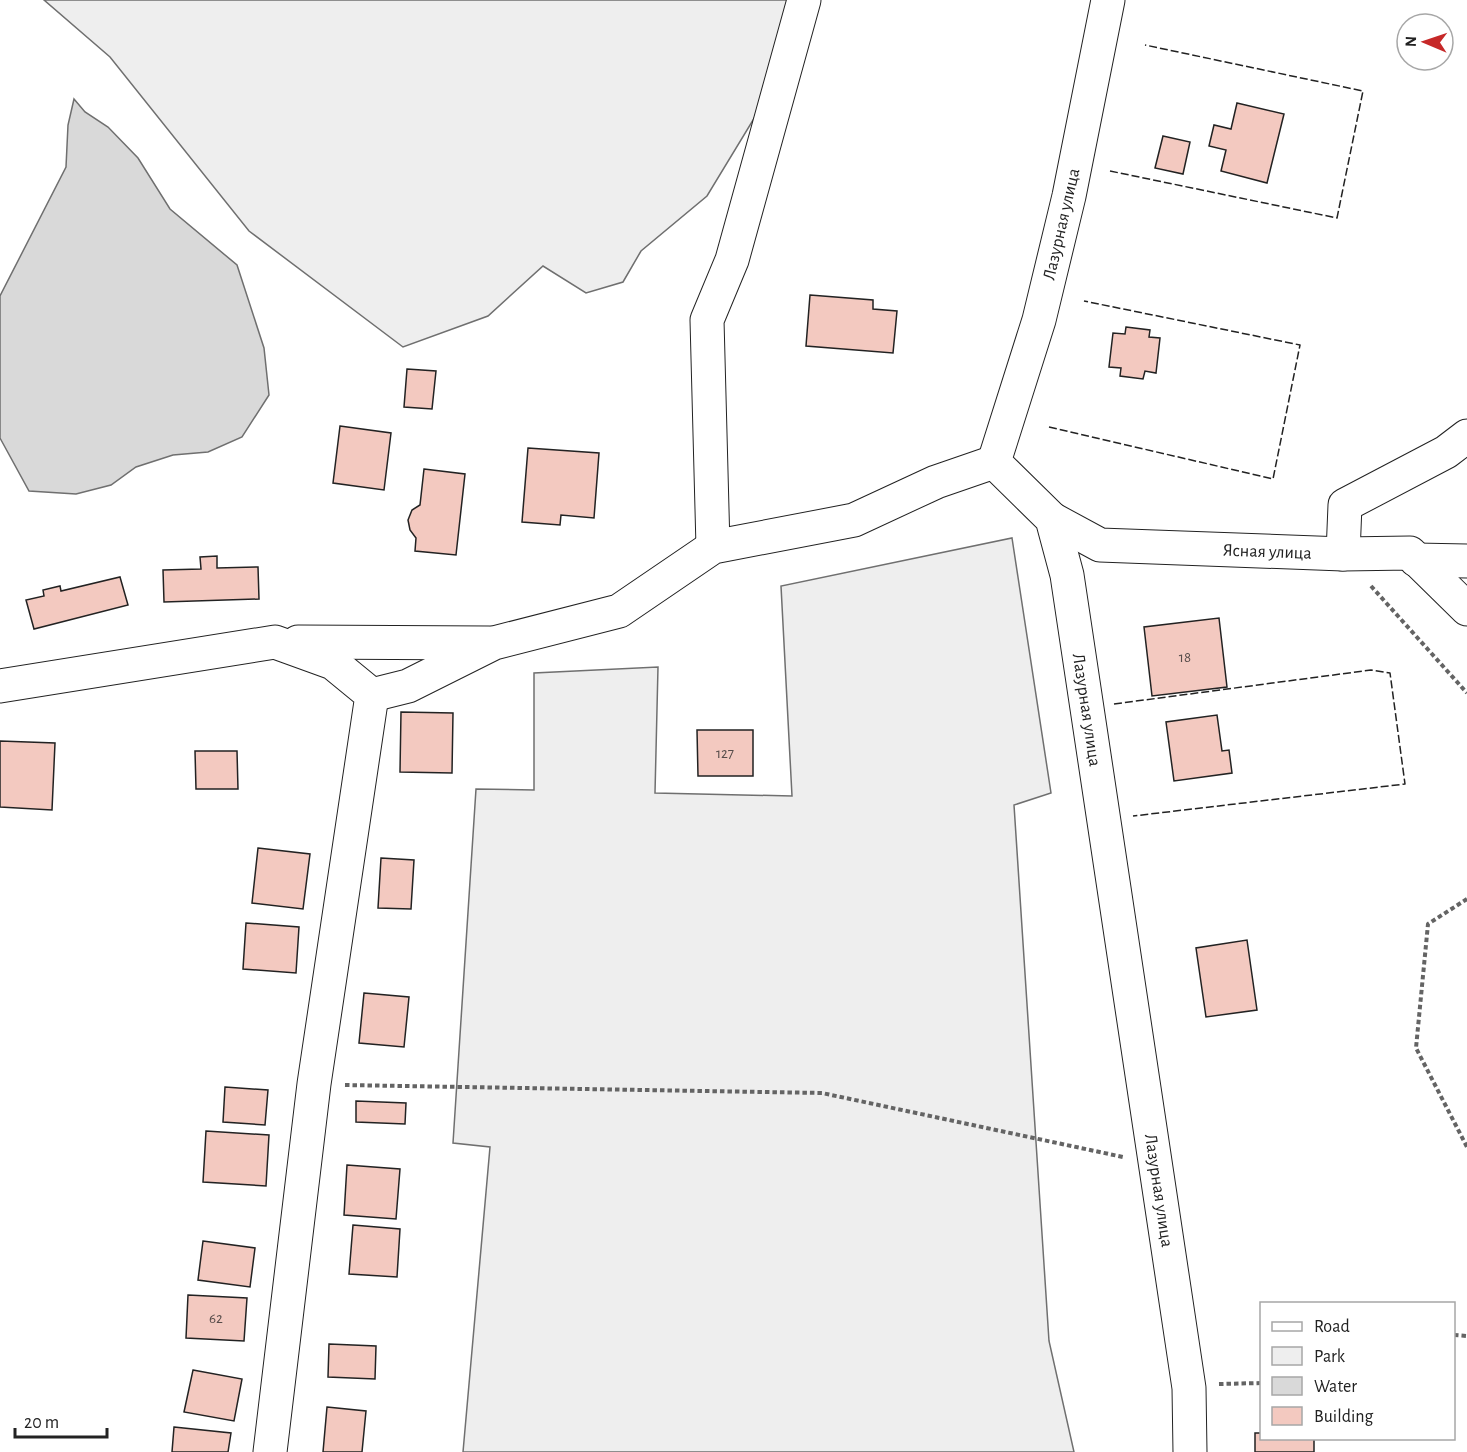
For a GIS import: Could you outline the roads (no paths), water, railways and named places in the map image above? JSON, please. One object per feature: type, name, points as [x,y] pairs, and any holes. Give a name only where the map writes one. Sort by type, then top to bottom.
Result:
[{"type":"street","points":[[713,547],[707,320],[732,260],[804,0]]},
{"type":"street","name":"Лазурная улица","points":[[994,462],[1039,320],[1069,196],[1108,0]]},
{"type":"street","points":[[1342,555],[1345,505],[1446,452],[1467,436]]},
{"type":"street","points":[[372,695],[408,686],[494,643],[619,611],[713,547],[854,520],[936,482],[994,462],[1052,519]]},
{"type":"street","name":"Лазурная улица","points":[[1052,519],[1067,575],[1189,1388],[1190,1452]]},
{"type":"street","name":"Ясная улица","points":[[1052,519],[1100,545],[1342,555],[1410,553],[1416,560]]},
{"type":"street","points":[[1416,560],[1467,561]]},
{"type":"street","points":[[1416,560],[1467,609]]},
{"type":"street","points":[[0,686],[274,642],[494,643]]},
{"type":"street","points":[[274,642],[333,663],[372,695]]},
{"type":"street","points":[[270,1452],[314,1084],[372,695]]},
{"type":"water","points":[[74,99],[85,112],[108,127],[138,158],[170,209],[237,265],[264,348],[269,395],[242,437],[208,452],[173,455],[136,467],[111,485],[76,494],[29,491],[0,438],[0,296],[66,167],[68,125]]}]
